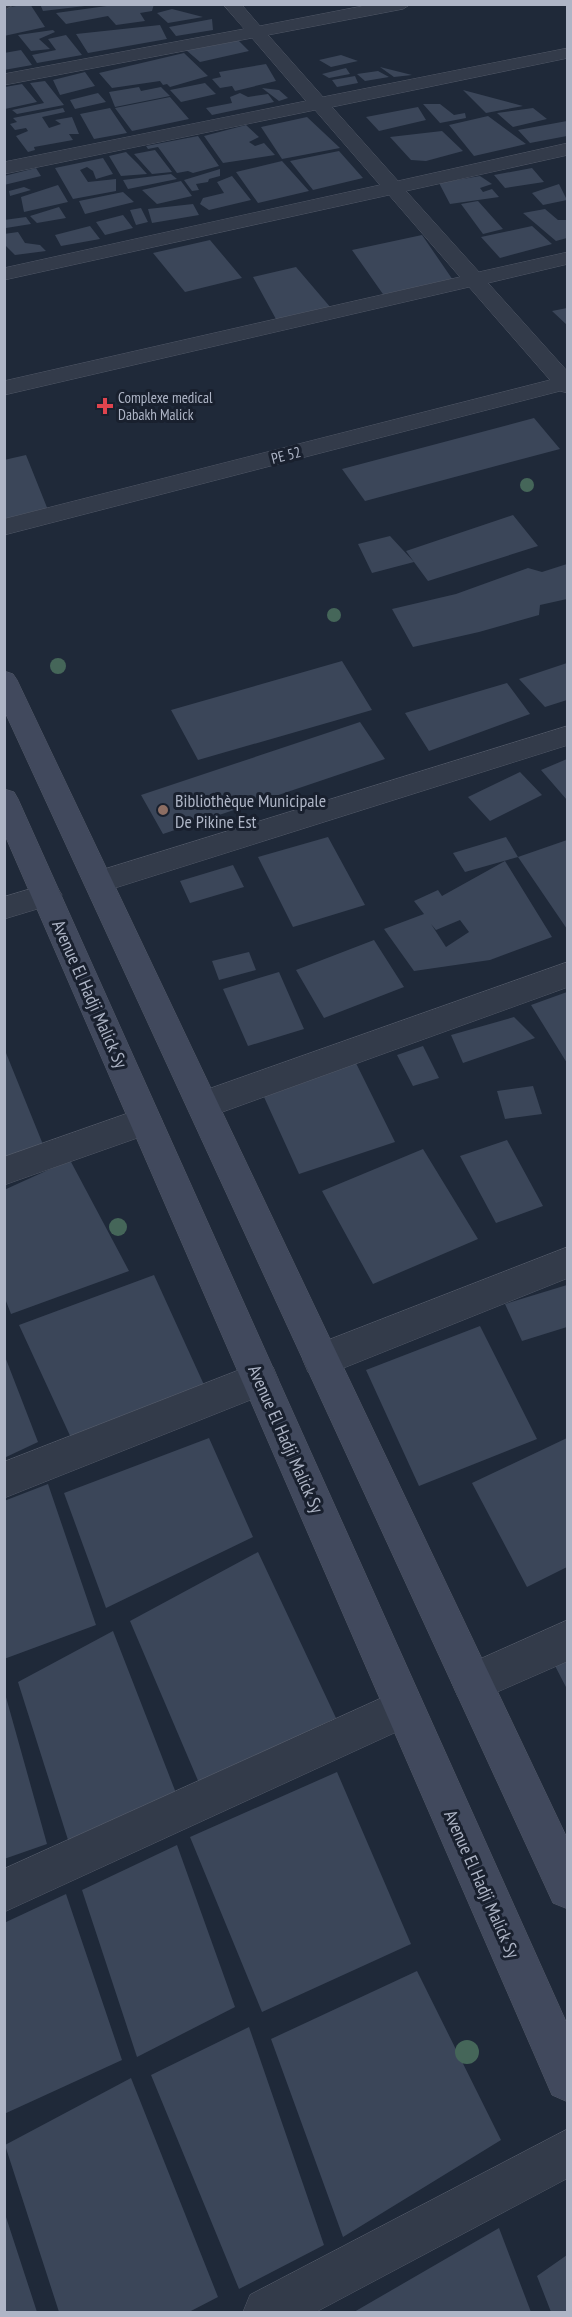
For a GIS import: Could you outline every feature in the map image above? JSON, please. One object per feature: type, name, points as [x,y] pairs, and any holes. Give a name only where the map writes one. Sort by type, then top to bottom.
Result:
[{"type":"street","points":[[231,4],[567,384]]},
{"type":"street","points":[[4,80],[403,4]]},
{"type":"street","points":[[4,168],[567,53]]},
{"type":"street","points":[[4,274],[567,149]]},
{"type":"street","points":[[4,388],[567,258]]},
{"type":"street","name":"PE 52","points":[[4,527],[567,384]]},
{"type":"street","points":[[4,680],[567,1888]]},
{"type":"street","points":[[99,882],[567,735]]},
{"type":"street","name":"Avenue El Hadji Malick Sy","points":[[4,799],[567,2079]]},
{"type":"street","points":[[4,908],[47,895]]},
{"type":"street","points":[[202,1105],[567,974]]},
{"type":"street","points":[[4,1171],[146,1121]]},
{"type":"street","points":[[321,1360],[567,1262]]},
{"type":"street","points":[[4,1480],[260,1379]]},
{"type":"street","points":[[472,1683],[567,1640]]},
{"type":"street","points":[[4,1891],[404,1708]]},
{"type":"street","points":[[267,2313],[567,2152]]},
{"type":"building","points":[[30,4],[45,27],[4,36],[4,10]]},
{"type":"building","points":[[40,4],[85,4],[85,6],[43,11]]},
{"type":"building","points":[[121,4],[154,4],[152,11],[140,13],[145,21],[116,25],[108,16],[66,24],[56,13]]},
{"type":"building","points":[[172,9],[203,17],[168,23],[157,13]]},
{"type":"building","points":[[212,19],[213,30],[176,36],[169,27]]},
{"type":"building","points":[[160,25],[167,39],[88,53],[76,34]]},
{"type":"building","points":[[53,30],[55,32],[39,39],[50,49],[31,51],[18,35]]},
{"type":"building","points":[[66,35],[82,55],[37,63],[32,55],[56,50],[48,39]]},
{"type":"building","points":[[236,38],[249,51],[200,62],[186,50]]},
{"type":"building","points":[[21,50],[32,65],[4,70],[4,53]]},
{"type":"building","points":[[184,53],[208,76],[170,87],[167,84],[163,85],[160,81],[112,88],[99,73]]},
{"type":"building","points":[[341,55],[358,61],[331,67],[319,60]]},
{"type":"building","points":[[266,64],[276,81],[235,91],[232,86],[220,88],[212,79],[221,77],[219,72]]},
{"type":"building","points":[[380,67],[412,75],[394,77]]},
{"type":"building","points":[[346,68],[350,74],[329,78],[322,74]]},
{"type":"building","points":[[378,71],[389,77],[365,81],[357,74]]},
{"type":"building","points":[[85,72],[95,86],[60,95],[53,80]]},
{"type":"building","points":[[355,76],[358,83],[337,87],[332,80]]},
{"type":"building","points":[[45,81],[64,105],[17,114],[12,110],[44,103],[30,83]]},
{"type":"building","points":[[205,83],[216,94],[181,102],[170,90]]},
{"type":"building","points":[[22,84],[37,102],[5,109],[5,87]]},
{"type":"building","points":[[139,87],[141,91],[161,87],[170,96],[115,107],[109,92]]},
{"type":"building","points":[[262,88],[279,90],[288,98],[279,101]]},
{"type":"building","points":[[463,90],[523,106],[486,113]]},
{"type":"building","points":[[98,93],[106,102],[75,109],[70,100]]},
{"type":"building","points":[[240,93],[248,97],[268,94],[274,102],[212,115],[206,108],[232,103],[230,97]]},
{"type":"building","points":[[170,97],[189,119],[132,131],[115,108]]},
{"type":"building","points":[[423,104],[440,104],[454,115],[465,113],[466,118],[440,123]]},
{"type":"building","points":[[418,107],[426,120],[379,131],[366,117]]},
{"type":"building","points":[[63,108],[65,112],[42,117],[49,128],[61,124],[55,120],[72,117],[79,134],[69,134],[73,140],[34,147],[35,150],[28,152],[16,136],[28,131],[26,128],[15,130],[10,124],[17,122],[13,118]]},
{"type":"building","points":[[110,108],[127,133],[94,139],[80,114]]},
{"type":"building","points":[[533,108],[547,119],[513,127],[497,113]]},
{"type":"building","points":[[488,116],[526,144],[474,156],[449,125]]},
{"type":"building","points":[[307,117],[340,148],[282,159],[261,127]]},
{"type":"building","points":[[567,121],[567,136],[530,143],[518,130]]},
{"type":"building","points":[[246,125],[259,137],[249,142],[255,146],[264,143],[275,155],[223,163],[204,136]]},
{"type":"building","points":[[442,131],[463,151],[426,161],[411,160],[390,137]]},
{"type":"building","points":[[198,136],[219,166],[193,173],[188,171],[177,173],[158,147],[148,149],[146,146]]},
{"type":"building","points":[[155,150],[172,172],[152,174],[134,154]]},
{"type":"building","points":[[339,151],[363,178],[313,190],[290,161]]},
{"type":"building","points":[[126,152],[147,174],[121,176],[109,156]]},
{"type":"building","points":[[103,158],[113,174],[96,179],[93,171],[87,167],[80,170],[88,182],[116,179],[116,191],[73,199],[55,168]]},
{"type":"building","points":[[282,161],[309,191],[258,203],[236,172]]},
{"type":"building","points":[[36,168],[41,176],[4,185],[4,176]]},
{"type":"building","points":[[532,168],[544,182],[505,188],[494,175]]},
{"type":"building","points":[[220,169],[220,176],[209,179],[208,182],[196,184],[199,190],[192,191],[184,180]]},
{"type":"building","points":[[171,174],[177,179],[128,189],[123,180]]},
{"type":"building","points":[[232,176],[251,200],[209,210],[200,204],[203,198],[224,193],[217,182]]},
{"type":"building","points":[[480,176],[492,184],[480,188],[483,192],[492,189],[499,197],[450,204],[439,183]]},
{"type":"building","points":[[181,181],[192,196],[157,204],[142,190]]},
{"type":"building","points":[[559,184],[567,200],[543,205],[532,193]]},
{"type":"building","points":[[58,185],[68,202],[24,212],[21,197]]},
{"type":"building","points":[[24,187],[31,190],[10,196],[9,191]]},
{"type":"building","points":[[123,192],[134,202],[85,214],[79,201]]},
{"type":"building","points":[[478,201],[503,229],[483,234],[461,204]]},
{"type":"building","points":[[193,204],[199,215],[152,223],[148,209]]},
{"type":"building","points":[[59,207],[66,218],[37,223],[30,216]]},
{"type":"building","points":[[141,208],[148,222],[136,225],[130,210]]},
{"type":"building","points":[[545,209],[558,220],[567,220],[567,238],[556,241],[523,213]]},
{"type":"building","points":[[123,215],[133,228],[105,235],[96,222]]},
{"type":"building","points":[[26,217],[31,224],[6,228],[4,226],[4,220]]},
{"type":"building","points":[[90,226],[100,239],[61,246],[55,235]]},
{"type":"building","points":[[532,226],[552,244],[500,258],[481,237]]},
{"type":"building","points":[[18,232],[25,243],[40,245],[46,251],[15,255],[4,244],[4,234]]},
{"type":"building","points":[[422,235],[455,283],[385,297],[352,250]]},
{"type":"building","points":[[210,240],[242,278],[185,292],[153,253]]},
{"type":"building","points":[[296,267],[331,308],[277,321],[253,277]]},
{"type":"building","points":[[567,308],[567,325],[552,311]]},
{"type":"building","points":[[534,418],[560,449],[365,501],[342,469]]},
{"type":"building","points":[[26,455],[48,510],[4,523],[4,460]]},
{"type":"building","points":[[513,515],[538,546],[428,581],[406,551]]},
{"type":"building","points":[[390,536],[414,562],[372,573],[358,544]]},
{"type":"building","points":[[567,564],[567,599],[540,605],[539,615],[479,632],[413,647],[392,609],[456,594],[528,568],[542,572]]},
{"type":"building","points":[[342,661],[372,710],[198,760],[171,710]]},
{"type":"building","points":[[567,663],[567,700],[545,707],[519,679]]},
{"type":"building","points":[[507,683],[530,714],[429,751],[405,713]]},
{"type":"building","points":[[360,722],[385,759],[163,834],[141,795]]},
{"type":"building","points":[[567,759],[567,800],[541,770]]},
{"type":"building","points":[[520,772],[542,795],[490,821],[468,797]]},
{"type":"building","points":[[328,837],[365,905],[293,927],[258,857]]},
{"type":"building","points":[[506,837],[518,857],[465,872],[453,853]]},
{"type":"building","points":[[567,840],[567,929],[518,857]]},
{"type":"building","points":[[505,861],[552,937],[490,960],[414,971],[384,929],[424,914],[414,901],[438,890],[442,896]],"holes":[[[460,920],[469,932],[446,947],[431,924],[436,930]]]},
{"type":"building","points":[[233,865],[244,887],[190,903],[180,881]]},
{"type":"building","points":[[374,940],[404,987],[324,1018],[296,970]]},
{"type":"building","points":[[249,952],[256,970],[219,980],[212,961]]},
{"type":"building","points":[[279,972],[304,1029],[248,1046],[223,989]]},
{"type":"building","points":[[567,992],[567,1063],[531,1005]]},
{"type":"building","points":[[514,1017],[535,1038],[463,1063],[451,1035]]},
{"type":"building","points":[[423,1046],[439,1078],[413,1086],[397,1055]]},
{"type":"building","points":[[4,1048],[44,1147],[4,1158]]},
{"type":"building","points":[[352,1055],[395,1142],[299,1174],[259,1086]]},
{"type":"building","points":[[533,1086],[542,1114],[505,1119],[497,1091]]},
{"type":"building","points":[[507,1140],[543,1206],[496,1223],[460,1156]]},
{"type":"building","points":[[423,1149],[478,1239],[373,1284],[322,1191]]},
{"type":"building","points":[[70,1160],[129,1271],[11,1314],[4,1296],[4,1190]]},
{"type":"building","points":[[154,1275],[205,1387],[72,1440],[19,1325]]},
{"type":"building","points":[[567,1285],[567,1327],[522,1341],[505,1304]]},
{"type":"building","points":[[480,1326],[537,1439],[419,1486],[366,1370]]},
{"type":"building","points":[[4,1354],[38,1442],[4,1458]]},
{"type":"building","points":[[209,1438],[253,1537],[106,1608],[64,1493]]},
{"type":"building","points":[[567,1438],[567,1567],[527,1587],[472,1483]]},
{"type":"building","points":[[48,1484],[96,1625],[4,1659],[4,1501]]},
{"type":"building","points":[[258,1552],[336,1718],[199,1783],[130,1621]]},
{"type":"building","points":[[113,1631],[176,1793],[69,1843],[18,1682]]},
{"type":"building","points":[[567,1655],[567,1689],[553,1662]]},
{"type":"building","points":[[4,1690],[47,1844],[4,1859]]},
{"type":"building","points":[[337,1772],[411,1944],[262,2012],[190,1837]]},
{"type":"building","points":[[177,1845],[235,2007],[137,2057],[82,1890]]},
{"type":"building","points":[[66,1894],[122,2060],[4,2114],[4,1923]]},
{"type":"building","points":[[417,1971],[501,2140],[343,2237],[271,2039]]},
{"type":"building","points":[[249,2027],[324,2245],[239,2289],[151,2075]]},
{"type":"building","points":[[131,2078],[218,2297],[189,2312],[59,2312],[5,2145]]},
{"type":"building","points":[[5,2214],[37,2312],[4,2312]]},
{"type":"building","points":[[499,2228],[531,2312],[354,2312]]},
{"type":"building","points":[[567,2255],[567,2312],[551,2312],[537,2276]]},
{"type":"place","name":"Complexe medical Dabakh Malick","points":[[105,406]]},
{"type":"place","name":"Bibliothèque Municipale De Pikine Est","points":[[163,810]]}]
